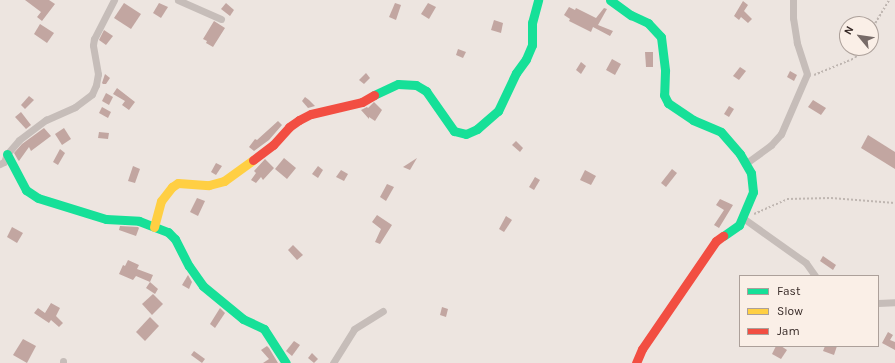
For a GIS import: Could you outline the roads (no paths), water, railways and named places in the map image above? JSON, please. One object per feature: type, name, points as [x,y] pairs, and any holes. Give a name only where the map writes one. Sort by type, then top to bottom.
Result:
[{"type":"street","points":[[0,164],[4,162],[7,154],[19,140],[46,120],[75,107],[92,94],[96,85],[98,74],[93,45],[94,40],[114,0]]},
{"type":"street","points":[[178,0],[221,19]]},
{"type":"street","points":[[154,227],[161,201],[172,187],[178,183],[209,185],[224,181],[274,145],[289,127],[299,120],[311,114],[362,102],[384,89],[398,84],[416,85],[426,91],[454,131],[461,134],[466,134],[477,128],[498,111],[516,73],[526,60],[532,46],[532,23],[538,0]]},
{"type":"street","points":[[610,0],[631,15],[648,23],[661,37],[666,71],[664,94],[668,103],[688,117],[721,132],[740,154],[751,173],[753,192],[739,225],[713,246],[642,349],[636,363]]},
{"type":"street","points":[[745,164],[771,145],[781,134],[806,77],[807,67],[798,43],[794,23],[793,0]]},
{"type":"street","points":[[7,154],[26,190],[38,198],[106,219],[139,221],[168,232],[175,239],[189,266],[209,292],[243,319],[264,329],[286,363]]},
{"type":"street","points":[[743,218],[806,263],[814,275]]},
{"type":"street","points":[[879,303],[895,302]]},
{"type":"street","points":[[333,363],[354,329],[383,312]]}]
